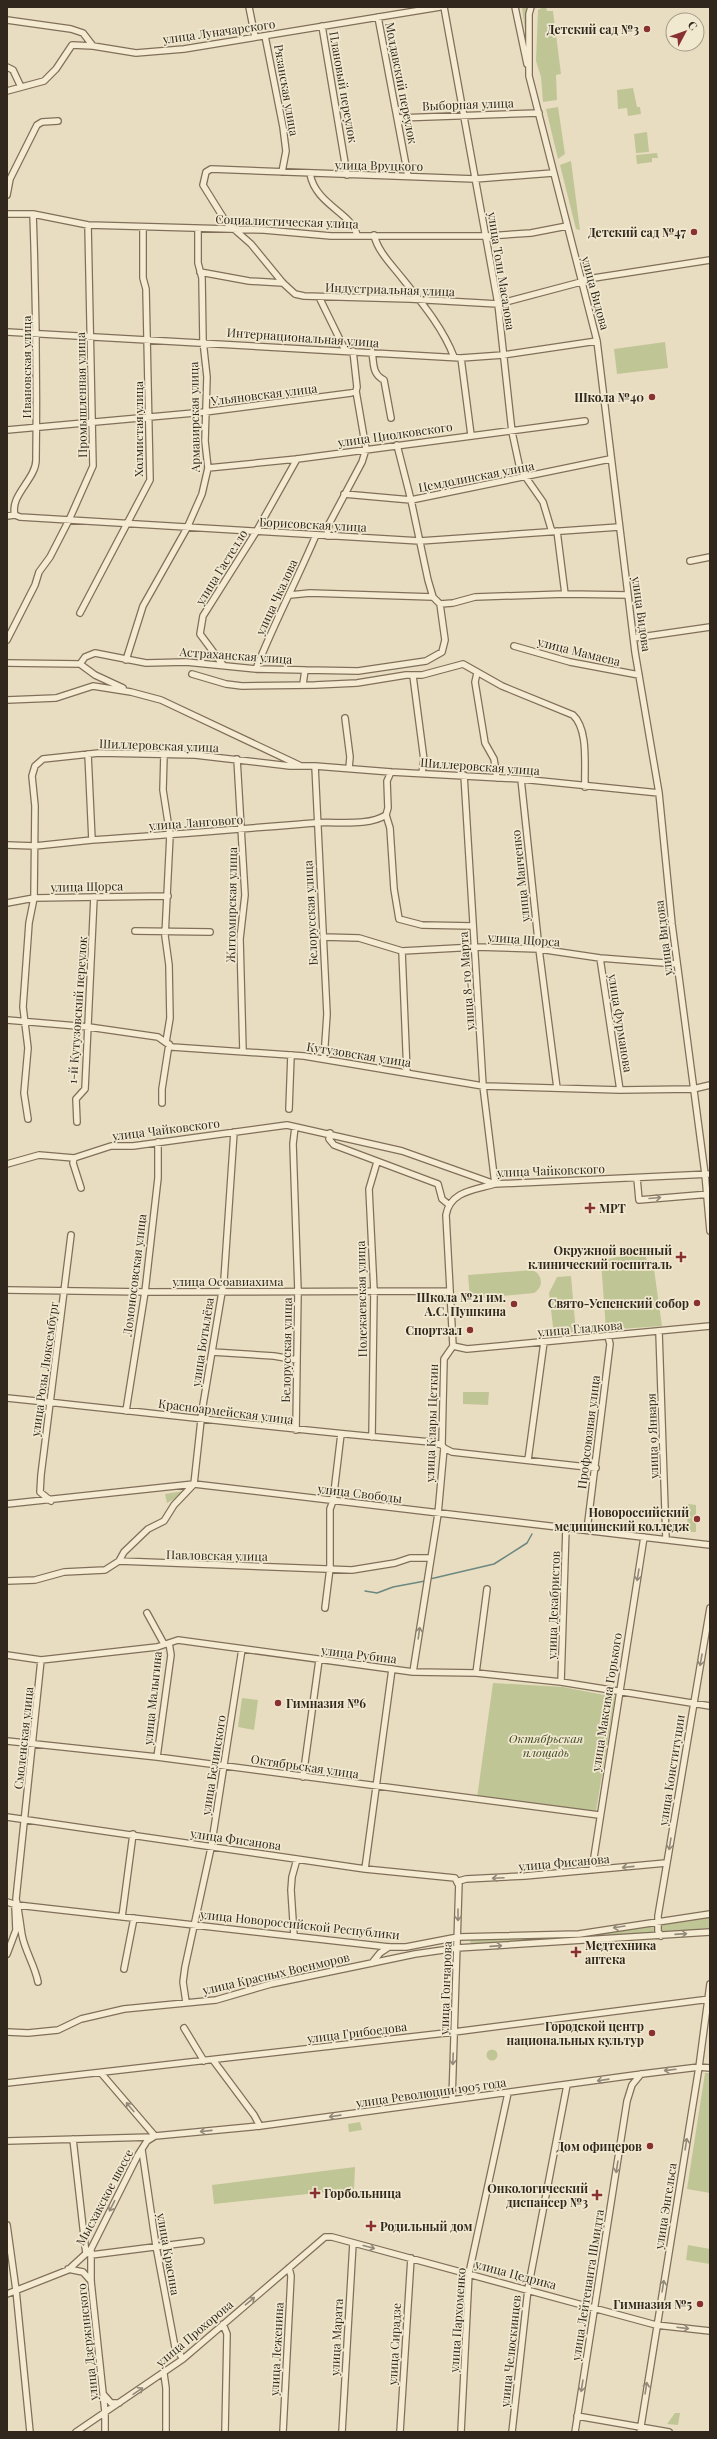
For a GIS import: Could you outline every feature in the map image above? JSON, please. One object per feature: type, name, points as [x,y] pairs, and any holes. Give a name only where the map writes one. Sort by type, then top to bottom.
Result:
[{"type":"street","points":[[249,7],[255,38]]},
{"type":"street","name":"улица Луначарского","points":[[21,87],[44,81],[56,68],[72,45],[93,46],[136,53],[184,49],[440,7]]},
{"type":"street","name":"улица Толи Масалова","points":[[444,7],[475,179],[487,236],[498,304],[512,432],[520,469],[543,502],[554,532],[565,594]]},
{"type":"street","points":[[515,7],[530,76]]},
{"type":"street","name":"улица Видова","points":[[531,7],[529,14],[530,76],[553,173],[597,341],[610,459],[628,595],[639,675],[659,793],[677,964],[693,1089],[708,1174],[710,1231]]},
{"type":"street","name":"Молдавский переулок","points":[[378,17],[408,176]]},
{"type":"street","points":[[7,20],[77,31],[83,33],[93,46]]},
{"type":"street","name":"Плановый переулок","points":[[322,26],[348,175]]},
{"type":"street","name":"Рязанская улица","points":[[265,36],[283,127],[286,152],[282,172]]},
{"type":"street","points":[[7,67],[13,70],[21,87],[7,91]]},
{"type":"street","name":"Выборная улица","points":[[398,118],[539,113]]},
{"type":"street","points":[[7,195],[10,179],[37,125],[42,122],[58,121]]},
{"type":"street","name":"улица Вруцкого","points":[[234,230],[226,222],[203,185],[206,172],[211,170],[475,179],[553,173]]},
{"type":"street","points":[[310,174],[316,190],[353,226],[358,235]]},
{"type":"street","name":"Социалистическая улица","points":[[7,214],[33,214],[88,225],[358,235],[487,236],[531,233],[567,226]]},
{"type":"street","name":"Ивановская улица","points":[[15,515],[14,510],[18,498],[36,464],[37,333],[33,214]]},
{"type":"street","name":"Промышленная улица","points":[[7,640],[14,628],[39,572],[50,557],[69,520],[92,466],[93,422],[88,225]]},
{"type":"street","name":"Холмистая улица","points":[[80,613],[150,480],[150,416],[146,289],[143,278],[143,227]]},
{"type":"street","name":"Армавирская улица","points":[[126,660],[143,606],[187,528],[202,494],[208,468],[205,441],[207,377],[203,341],[200,272],[198,263],[198,229]]},
{"type":"street","points":[[234,230],[251,244],[283,283]]},
{"type":"street","points":[[374,235],[380,250],[434,319],[449,344],[454,357]]},
{"type":"street","name":"Индустриальная улица","points":[[283,283],[295,294],[319,297],[418,299],[498,304],[581,281],[710,260]]},
{"type":"street","points":[[200,272],[249,281],[283,283]]},
{"type":"street","points":[[319,297],[345,350]]},
{"type":"street","name":"Интернациональная улица","points":[[7,332],[203,341],[462,358],[503,355],[597,341]]},
{"type":"street","points":[[327,536],[329,524],[362,462],[366,449],[356,391],[357,386],[353,351]]},
{"type":"street","points":[[372,352],[375,372],[378,377],[384,380],[391,418]]},
{"type":"street","points":[[462,358],[471,435]]},
{"type":"street","name":"Ульяновская улица","points":[[7,430],[205,412],[345,394],[356,391]]},
{"type":"street","name":"улица Циолковского","points":[[208,468],[297,459],[471,435],[512,432],[585,420]]},
{"type":"street","points":[[397,445],[433,597],[440,604],[453,603],[475,596],[565,594],[628,595]]},
{"type":"street","name":"улица Гастелло","points":[[223,665],[200,634],[202,621],[256,532],[297,459]]},
{"type":"street","name":"Цемдолинская улица","points":[[344,494],[411,500],[526,478],[610,459]]},
{"type":"street","name":"Борисовская улица","points":[[7,517],[15,515],[20,518],[420,541],[619,527]]},
{"type":"street","name":"улица Чкалова","points":[[256,669],[274,623],[290,595],[316,535]]},
{"type":"street","points":[[690,561],[710,557]]},
{"type":"street","points":[[290,595],[310,593],[433,597]]},
{"type":"street","name":"Астраханская улица","points":[[80,664],[85,657],[95,653],[146,663],[186,662],[256,669],[366,670],[426,661],[442,652],[445,640],[440,604]]},
{"type":"street","points":[[7,626],[14,628]]},
{"type":"street","points":[[634,638],[710,627]]},
{"type":"street","name":"улица Мамаева","points":[[514,646],[570,662],[639,675]]},
{"type":"street","points":[[7,663],[80,664],[95,675],[131,692]]},
{"type":"street","name":"Астраханская улица","points":[[192,674],[226,684],[242,686],[357,683],[406,674],[413,676],[463,664],[476,673],[502,686],[573,715],[579,721],[583,738],[585,786]]},
{"type":"street","points":[[303,684],[305,670]]},
{"type":"street","points":[[476,673],[475,682],[485,743],[494,759],[497,778]]},
{"type":"street","points":[[413,676],[424,760],[422,773]]},
{"type":"street","points":[[7,700],[56,698],[93,686],[131,692]]},
{"type":"street","name":"Шиллеровская улица","points":[[131,692],[161,700],[299,765]]},
{"type":"street","points":[[345,718],[350,757],[349,768]]},
{"type":"street","points":[[88,754],[92,840]]},
{"type":"street","name":"Шиллеровская улица","points":[[34,846],[35,806],[33,771],[35,766],[42,759],[88,754],[237,758],[290,766],[299,765],[521,779],[659,793]]},
{"type":"street","points":[[162,1103],[163,1076],[168,1043],[170,1010],[169,965],[165,932],[170,835],[163,790],[164,755]]},
{"type":"street","name":"Житомирская улица","points":[[237,758],[245,895],[240,938],[243,1051]]},
{"type":"street","name":"Белорусская улица","points":[[315,766],[316,823],[327,1014],[324,1059]]},
{"type":"street","points":[[386,815],[388,808],[387,781],[391,772]]},
{"type":"street","name":"улица 8-го Марта","points":[[464,775],[473,926],[476,947],[483,1086],[495,1184]]},
{"type":"street","name":"улица Манченко","points":[[521,779],[539,950],[557,1088]]},
{"type":"street","name":"улица Лангового","points":[[7,845],[34,846],[92,840],[242,830],[316,823],[368,821],[380,819],[386,815]]},
{"type":"street","name":"улица Щорса","points":[[386,815],[390,828],[394,889],[399,919],[422,925],[473,926]]},
{"type":"street","points":[[28,1119],[24,1093],[28,1048],[25,1021],[26,958],[34,898],[34,846]]},
{"type":"street","name":"улица Щорса","points":[[7,903],[34,898],[168,896]]},
{"type":"street","name":"1-й Кутузовский переулок","points":[[77,1122],[76,1099],[85,1089],[94,897]]},
{"type":"street","points":[[136,931],[210,932]]},
{"type":"street","name":"улица Щорса","points":[[323,937],[359,938],[402,951],[476,947],[539,950],[600,958],[677,964]]},
{"type":"street","points":[[402,951],[407,1073]]},
{"type":"street","name":"улица Фурманова","points":[[600,958],[620,1090]]},
{"type":"street","name":"Кутузовская улица","points":[[7,1020],[89,1027],[158,1037],[172,1047],[243,1051],[324,1059],[483,1086],[620,1090],[693,1089],[710,1085]]},
{"type":"street","points":[[289,1109],[291,1055]]},
{"type":"street","name":"улица Чайковского","points":[[7,1164],[39,1155],[74,1158],[111,1146],[158,1142],[287,1125],[330,1133],[402,1151],[495,1184],[708,1174]]},
{"type":"street","name":"Белорусская улица","points":[[294,1127],[293,1144],[298,1291],[296,1430]]},
{"type":"street","name":"улица Ботылёва","points":[[194,1484],[201,1417],[221,1292],[234,1132]]},
{"type":"street","points":[[330,1133],[329,1139],[334,1145],[438,1184],[442,1199],[448,1204]]},
{"type":"street","name":"Ломоносовская улица","points":[[126,1411],[145,1292],[158,1178],[158,1142]]},
{"type":"street","points":[[74,1158],[73,1163],[81,1188]]},
{"type":"street","name":"Полежаевская улица","points":[[372,1437],[374,1291],[369,1188],[377,1162]]},
{"type":"street","points":[[634,1178],[638,1200],[708,1194]]},
{"type":"street","points":[[453,1346],[446,1215],[448,1204],[456,1196],[495,1184]]},
{"type":"street","name":"улица Розы Люксембург","points":[[51,1501],[40,1492],[71,1234]]},
{"type":"street","name":"улица Осоавиахима","points":[[7,1290],[145,1292],[449,1291]]},
{"type":"street","name":"улица Гладкова","points":[[453,1346],[467,1349],[710,1326]]},
{"type":"street","name":"улица 9 Января","points":[[659,1332],[666,1539]]},
{"type":"street","name":"Профсоюзная улица","points":[[587,1530],[596,1468],[610,1344],[608,1336]]},
{"type":"street","points":[[528,1460],[544,1342]]},
{"type":"street","name":"улица Клары Цеткин","points":[[413,1672],[429,1558],[438,1514],[443,1447],[444,1360],[453,1346]]},
{"type":"street","points":[[212,1352],[274,1356],[297,1360]]},
{"type":"street","name":"Красноармейская улица","points":[[7,1398],[126,1411],[201,1417],[296,1430],[431,1442],[452,1452],[596,1468]]},
{"type":"street","points":[[325,1608],[330,1568],[330,1509],[333,1501],[341,1434]]},
{"type":"street","points":[[7,1581],[35,1580],[64,1572],[105,1570],[118,1561],[124,1552],[148,1529],[164,1521],[174,1505],[194,1484]]},
{"type":"street","name":"улица Свободы","points":[[7,1504],[51,1501],[194,1484],[710,1545]]},
{"type":"street","name":"улица Декабристов","points":[[561,1682],[566,1528]]},
{"type":"street","name":"улица Максима Горького","points":[[592,1870],[599,1815],[644,1537]]},
{"type":"street","name":"Павловская улица","points":[[118,1561],[352,1570],[395,1563],[410,1558],[429,1558]]},
{"type":"street","points":[[476,1673],[487,1589]]},
{"type":"street","name":"улица Конституции","points":[[661,1936],[658,1931],[658,1921],[666,1863],[710,1608]]},
{"type":"street","points":[[147,1613],[166,1644]]},
{"type":"street","name":"улица Рубина","points":[[7,1655],[41,1660],[166,1644],[178,1640],[413,1672],[476,1673],[561,1682],[710,1706]]},
{"type":"street","name":"улица Малыгина","points":[[157,1757],[170,1655],[166,1644]]},
{"type":"street","name":"улица Белинского","points":[[186,2002],[183,1982],[190,1941],[196,1924],[211,1848],[242,1649]]},
{"type":"street","name":"Смоленская улица","points":[[7,1954],[16,1930],[16,1899],[34,1744],[41,1660]]},
{"type":"street","points":[[303,1777],[320,1660]]},
{"type":"street","points":[[365,1869],[392,1669]]},
{"type":"street","name":"Октябрьская улица","points":[[7,1740],[157,1757],[599,1815]]},
{"type":"street","name":"улица Фисанова","points":[[7,1817],[133,1834],[211,1848],[365,1869],[464,1879],[496,1879],[666,1863]]},
{"type":"street","points":[[122,1917],[133,1834]]},
{"type":"street","points":[[294,1936],[291,1890],[292,1877],[297,1859]]},
{"type":"street","points":[[455,1878],[458,1884],[464,1879]]},
{"type":"street","name":"улица Гончарова","points":[[452,2100],[458,1937],[458,1884]]},
{"type":"street","name":"улица Новороссийской Республики","points":[[7,1902],[16,1905],[196,1924],[389,1947],[406,1946],[458,1937],[579,1934],[710,1914]]},
{"type":"street","name":"Смоленская улица","points":[[16,1905],[22,1922],[22,1936],[35,1966],[38,1982]]},
{"type":"street","points":[[124,1969],[134,1918]]},
{"type":"street","points":[[457,1948],[710,1932]]},
{"type":"street","points":[[372,1963],[380,1953],[389,1947]]},
{"type":"street","name":"улица Красных Военморов","points":[[7,2032],[28,2033],[58,2030],[81,2019],[124,2009],[216,2000],[272,1984],[415,1954],[457,1948]]},
{"type":"street","name":"улица Энгельса","points":[[640,2430],[699,2067],[710,1984]]},
{"type":"street","name":"улица Грибоедова","points":[[7,2083],[454,2032],[709,1999]]},
{"type":"street","points":[[184,2028],[204,2061]]},
{"type":"street","points":[[213,2060],[254,2115],[260,2126]]},
{"type":"street","name":"улица Революции 1905 года","points":[[7,2141],[154,2137],[260,2126],[642,2074],[699,2067],[710,2068]]},
{"type":"street","points":[[102,2073],[154,2137]]},
{"type":"street","name":"улица Лейтенанта Шмидта","points":[[575,2432],[627,2101],[632,2084],[642,2074]]},
{"type":"street","name":"улица Челюскинцев","points":[[512,2432],[528,2289],[567,2085]]},
{"type":"street","name":"улица Пархоменко","points":[[461,2432],[469,2273],[508,2093]]},
{"type":"street","points":[[140,2137],[146,2135],[147,2127]]},
{"type":"street","name":"Мысхакское шоссе","points":[[7,2294],[68,2270],[89,2253],[142,2150],[154,2137]]},
{"type":"street","name":"улица Дзержинского","points":[[74,2139],[89,2253],[105,2412],[105,2432]]},
{"type":"street","name":"улица Красина","points":[[142,2150],[156,2246],[175,2347],[183,2359]]},
{"type":"street","points":[[7,2225],[16,2290],[30,2432]]},
{"type":"street","name":"улица Цедрика","points":[[319,2242],[325,2237],[332,2237],[595,2306],[656,2325],[710,2332]]},
{"type":"street","points":[[89,2253],[201,2241]]},
{"type":"street","name":"улица Прохорова","points":[[76,2432],[164,2374],[319,2242]]},
{"type":"street","name":"улица Марата","points":[[342,2432],[352,2243]]},
{"type":"street","name":"улица Сирадзе","points":[[400,2432],[411,2258]]},
{"type":"street","name":"улица Леженина","points":[[283,2432],[291,2276],[289,2268]]},
{"type":"street","points":[[68,2270],[83,2272],[91,2281]]},
{"type":"street","points":[[223,2324],[227,2334],[225,2432]]},
{"type":"street","points":[[164,2374],[166,2432]]},
{"type":"street","points":[[103,2393],[111,2403],[122,2401]]},
{"type":"street","points":[[577,2416],[640,2430],[669,2432]]},
{"type":"green space","points":[[546,7],[547,11],[553,11],[561,74],[556,75],[557,100],[543,102],[541,77],[536,61],[538,10]]},
{"type":"green space","points":[[522,8],[526,8],[528,52]]},
{"type":"green space","points":[[633,88],[637,107],[640,107],[641,114],[628,116],[627,108],[618,109],[617,90]]},
{"type":"green space","points":[[558,107],[565,154],[558,159],[546,109]]},
{"type":"green space","points":[[647,132],[649,152],[636,153],[634,134]]},
{"type":"green space","points":[[657,153],[658,158],[652,158],[652,162],[637,164],[636,155]]},
{"type":"green space","points":[[571,161],[580,230],[576,229],[560,165]]},
{"type":"green space","points":[[665,342],[668,368],[617,374],[614,349]]},
{"type":"green space","points":[[645,1250],[648,1269],[654,1269],[662,1326],[606,1330],[601,1261]]},
{"type":"green space","points":[[532,1270],[538,1274],[541,1281],[541,1284],[534,1293],[470,1299],[468,1275]]},
{"type":"green space","points":[[571,1276],[576,1333],[554,1335],[549,1293],[557,1277]]},
{"type":"green space","points":[[463,1392],[489,1392],[488,1405],[463,1404]]},
{"type":"green space","points":[[184,1491],[185,1493],[167,1503],[165,1494]]},
{"type":"green space","points":[[688,1504],[696,1505],[696,1532],[687,1532]]},
{"type":"green space","name":"Октябрьская площадь","points":[[493,1683],[563,1687],[615,1697],[596,1811],[477,1798]]},
{"type":"green space","points":[[242,1698],[258,1700],[254,1730],[238,1727]]},
{"type":"green space","points":[[710,1916],[709,1928],[661,1933],[660,1922]]},
{"type":"green space","points":[[655,1923],[657,1934],[584,1938],[584,1935]]},
{"type":"green space","points":[[579,1935],[579,1938],[471,1946],[470,1939]]},
{"type":"green space","points":[[492,2049],[496,2051],[498,2055],[496,2059],[492,2061],[488,2059],[486,2055],[488,2051]]},
{"type":"green space","points":[[705,2073],[710,2073],[710,2193],[687,2189]]},
{"type":"green space","points":[[360,2122],[362,2130],[349,2132],[348,2124]]},
{"type":"green space","points":[[355,2167],[354,2189],[214,2204],[212,2185]]},
{"type":"green space","points":[[688,2245],[710,2249],[710,2264],[686,2260]]},
{"type":"green space","points":[[675,2413],[680,2413],[678,2425],[667,2424]]},
{"type":"waterway","points":[[430,1579],[494,1564],[527,1543],[532,1534]]},
{"type":"waterway","points":[[365,1591],[377,1593],[393,1587],[425,1581]]},
{"type":"place","name":"Детский сад №3","points":[[647,29]]},
{"type":"place","name":"Детский сад №47","points":[[694,232]]},
{"type":"place","name":"Школа №40","points":[[652,397]]},
{"type":"place","name":"МРТ","points":[[590,1208]]},
{"type":"place","name":"Окружной военный клинический госпиталь","points":[[681,1257]]},
{"type":"place","name":"Свято-Успенский собор","points":[[697,1303]]},
{"type":"place","name":"Школа №21 им. А.С. Пушкина","points":[[514,1304]]},
{"type":"place","name":"Спортзал","points":[[470,1330]]},
{"type":"place","name":"Новороссийский медицинский колледж","points":[[697,1519]]},
{"type":"place","name":"Гимназия №6","points":[[278,1703]]},
{"type":"place","name":"Медтехника аптека","points":[[576,1952]]},
{"type":"place","name":"Городской центр национальных культур","points":[[652,2033]]},
{"type":"place","name":"Дом офицеров","points":[[650,2146]]},
{"type":"place","name":"Горбольница","points":[[315,2193]]},
{"type":"place","name":"Онкологический диспансер №3","points":[[597,2195]]},
{"type":"place","name":"Родильный дом","points":[[371,2226]]},
{"type":"place","name":"Гимназия №5","points":[[700,2304]]}]
